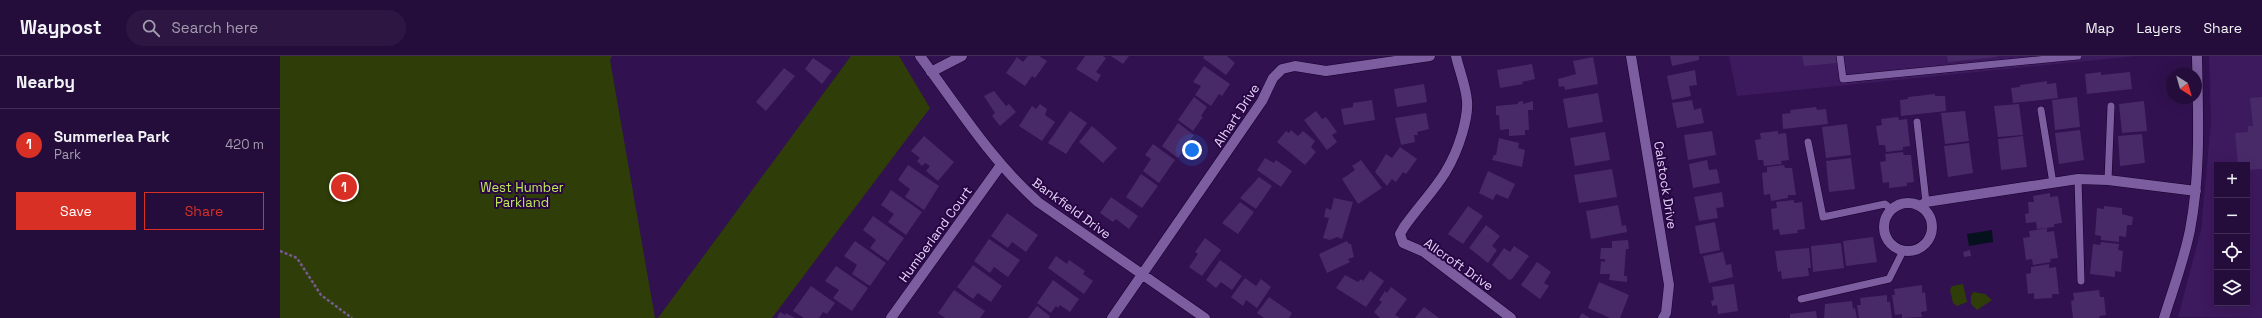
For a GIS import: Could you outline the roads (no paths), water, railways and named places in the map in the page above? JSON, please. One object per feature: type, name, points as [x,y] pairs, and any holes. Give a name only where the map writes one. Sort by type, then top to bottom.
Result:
[{"type":"street","name":"Bankfield Drive","points":[[920,56],[1001,165],[1038,202],[1205,318]]},
{"type":"street","points":[[931,72],[962,56]]},
{"type":"street","name":"Alhart Drive","points":[[1112,318],[1262,101],[1274,78],[1282,69],[1294,66],[1326,70],[1430,56]]},
{"type":"street","name":"Allcroft Drive","points":[[1456,56],[1467,100],[1467,117],[1454,158],[1444,178],[1404,227],[1400,234],[1401,239],[1403,243],[1424,252],[1511,318]]},
{"type":"street","name":"Calstock Drive","points":[[1631,56],[1669,285],[1666,313],[1663,318]]},
{"type":"street","points":[[2164,318],[2183,262],[2196,191],[2199,139],[2197,56]]},
{"type":"street","name":"Humberland Court","points":[[890,318],[1001,165]]},
{"type":"street","points":[[1923,204],[1932,220],[1930,237],[1920,248],[1903,251],[1891,244],[1884,232],[1884,224],[1892,209],[1904,203],[1923,204],[2078,179],[2108,180],[2196,191]]},
{"type":"lane","points":[[1840,56],[1842,79],[2078,56]]},
{"type":"lane","points":[[2108,180],[2110,106]]},
{"type":"lane","points":[[2041,110],[2053,183]]},
{"type":"lane","points":[[1917,122],[1923,204]]},
{"type":"lane","points":[[1808,142],[1823,217],[1885,204],[1892,209]]},
{"type":"lane","points":[[2078,179],[2081,281]]},
{"type":"lane","points":[[1801,299],[1889,279],[1903,251]]},
{"type":"water","points":[[1992,230],[1993,242],[1969,246],[1967,234]]},
{"type":"place","name":"Summerlea Park","points":[[344,187]]},
{"type":"park label","name":"West Humber Parkland","points":[[522,194]]}]
